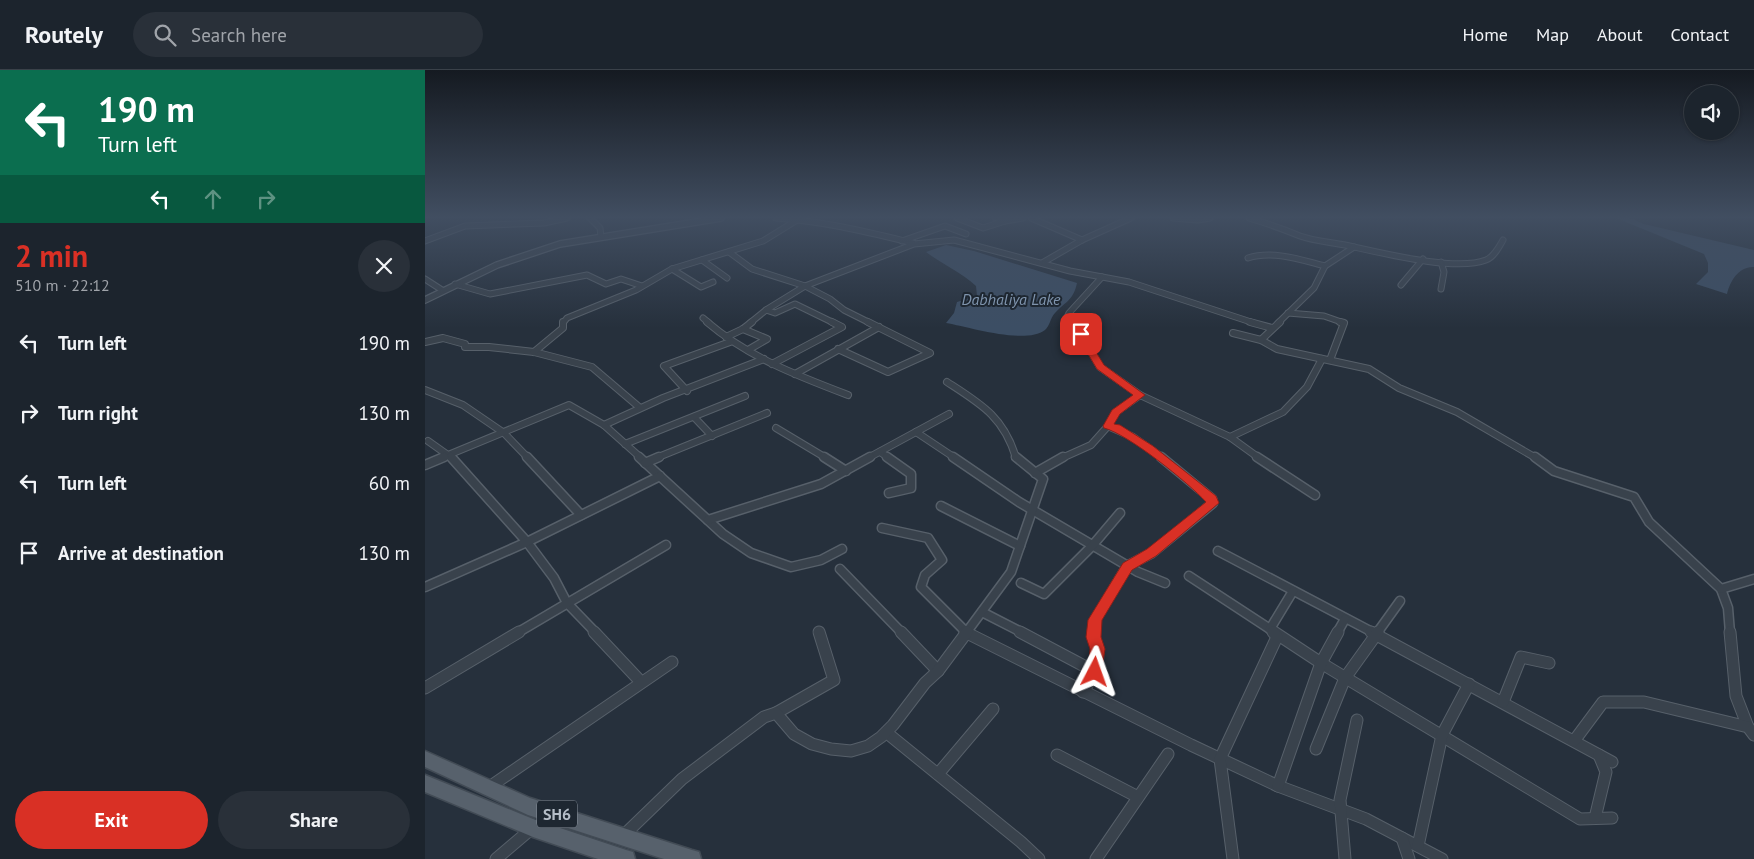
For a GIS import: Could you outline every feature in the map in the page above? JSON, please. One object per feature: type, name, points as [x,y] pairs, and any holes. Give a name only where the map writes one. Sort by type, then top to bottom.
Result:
[{"type":"main road","name":"SH6","points":[[425,759],[528,806],[552,812],[692,859]]},
{"type":"main road","points":[[425,783],[533,828],[626,859]]},
{"type":"street","points":[[425,300],[455,284],[526,255]]},
{"type":"street","points":[[534,352],[563,328],[563,321],[567,318],[642,286],[672,269],[720,255]]},
{"type":"street","points":[[733,255],[752,269],[805,286],[830,299],[844,310],[929,353],[888,372],[838,349]]},
{"type":"street","points":[[687,391],[664,366],[728,340],[766,310],[805,286],[886,255]]},
{"type":"street","points":[[1010,255],[1129,282],[1169,294],[1226,315],[1272,328]]},
{"type":"street","points":[[1041,263],[1056,255]]},
{"type":"street","points":[[1261,340],[1314,288],[1325,266],[1342,255]]},
{"type":"street","points":[[1399,255],[1441,262],[1472,264],[1485,261],[1493,255]]},
{"type":"street","points":[[1248,258],[1252,256],[1271,256],[1325,266]]},
{"type":"street","points":[[1401,286],[1423,259]]},
{"type":"street","points":[[703,260],[727,278]]},
{"type":"street","points":[[1441,262],[1444,272],[1441,289]]},
{"type":"street","points":[[672,269],[701,287],[713,282]]},
{"type":"street","points":[[455,284],[490,294],[587,275],[606,284],[621,279],[642,286]]},
{"type":"street","points":[[1102,277],[1069,313],[1065,322],[1081,334],[1100,367],[1140,395],[1230,438],[1315,494]]},
{"type":"street","points":[[425,279],[443,290]]},
{"type":"street","points":[[766,310],[775,313],[795,304],[800,305],[843,327],[772,364]]},
{"type":"street","points":[[1230,438],[1283,412],[1307,387],[1326,360],[1344,323],[1323,316],[1288,313]]},
{"type":"street","points":[[703,318],[728,340],[772,364],[848,395]]},
{"type":"street","points":[[795,374],[879,327]]},
{"type":"street","points":[[743,330],[766,337],[767,339],[748,350]]},
{"type":"street","points":[[1233,333],[1261,340],[1277,349],[1356,365],[1375,371],[1399,388],[1457,412],[1523,449],[1554,471],[1634,497],[1649,522],[1721,589],[1728,608],[1737,696],[1751,731]]},
{"type":"street","points":[[425,342],[443,338],[465,344],[465,347],[489,347],[534,352],[592,367],[639,407]]},
{"type":"street","points":[[604,425],[639,407],[687,391],[764,359]]},
{"type":"street","points":[[776,713],[790,732],[806,744],[842,751],[867,748],[887,733],[928,679],[937,672],[1011,572],[1043,479],[1015,459],[1011,441],[988,409],[947,382]]},
{"type":"street","points":[[425,390],[463,405],[504,433],[581,515]]},
{"type":"street","points":[[1035,473],[1064,456],[1091,445],[1108,426],[1116,412],[1140,395]]},
{"type":"street","points":[[625,444],[745,396]]},
{"type":"street","points":[[425,466],[569,405],[604,425],[708,520],[751,554],[791,567],[821,560],[841,549]]},
{"type":"street","points":[[645,463],[767,414]]},
{"type":"street","points":[[708,520],[821,484],[949,414]]},
{"type":"street","points":[[694,417],[712,436]]},
{"type":"street","points":[[1083,692],[1099,674],[1098,649],[1093,637],[1095,620],[1127,566],[1152,553],[1213,503],[1212,499],[1149,449],[1117,428],[1108,426]]},
{"type":"street","points":[[776,428],[846,471]]},
{"type":"street","points":[[916,432],[1019,502],[1127,566],[1165,584]]},
{"type":"street","points":[[428,441],[449,455],[527,542],[553,578],[567,604],[641,682]]},
{"type":"street","points":[[880,452],[911,474],[911,488],[889,493]]},
{"type":"street","points":[[425,587],[527,542],[660,476]]},
{"type":"street","points":[[941,506],[1020,546]]},
{"type":"street","points":[[1021,583],[1044,594],[1092,546],[1121,513]]},
{"type":"street","points":[[882,528],[927,538],[942,560],[925,575],[921,587],[966,633],[1220,759],[1278,786],[1366,819],[1442,859]]},
{"type":"street","points":[[425,688],[666,545]]},
{"type":"street","points":[[1218,552],[1503,702],[1612,762]]},
{"type":"street","points":[[839,569],[937,672]]},
{"type":"street","points":[[1189,576],[1345,678],[1580,818],[1612,818]]},
{"type":"street","points":[[1721,589],[1754,579]]},
{"type":"street","points":[[1270,629],[1293,591]]},
{"type":"street","points":[[1316,749],[1345,678],[1400,601]]},
{"type":"street","points":[[981,612],[1099,674]]},
{"type":"street","points":[[1278,786],[1321,663],[1345,619]]},
{"type":"street","points":[[1233,859],[1220,759],[1277,637],[1270,629]]},
{"type":"street","points":[[623,836],[682,778],[763,717],[776,713],[834,680],[819,632]]},
{"type":"street","points":[[1503,702],[1521,657],[1549,663]]},
{"type":"street","points":[[488,788],[672,662]]},
{"type":"street","points":[[1418,846],[1442,735],[1469,684]]},
{"type":"street","points":[[1574,741],[1603,702],[1644,702],[1751,731]]},
{"type":"street","points":[[938,774],[993,709]]},
{"type":"street","points":[[1345,859],[1340,800],[1357,720]]},
{"type":"street","points":[[887,733],[1021,842],[1039,859]]},
{"type":"street","points":[[1096,859],[1168,754]]},
{"type":"street","points":[[1057,755],[1138,798]]},
{"type":"street","points":[[1595,818],[1606,772],[1599,755]]},
{"type":"street","points":[[496,859],[552,812]]},
{"type":"street","points":[[1402,838],[1409,859]]},
{"type":"water","name":"Dabhaliya Lake","points":[[930,255],[986,255],[1077,283],[1071,297],[1053,315],[1045,330],[1024,336],[997,334],[946,323],[954,313],[957,302],[977,296],[976,286]]},
{"type":"water","points":[[1704,255],[1754,255],[1754,267],[1744,269],[1736,275],[1730,284],[1727,294],[1696,284],[1708,272],[1708,263]]},
{"type":"route","points":[[1081,334],[1100,367],[1140,395],[1116,412],[1108,426],[1117,428],[1149,449],[1212,499],[1213,503],[1152,553],[1127,566],[1095,620],[1093,637],[1098,649],[1095,672]]}]
